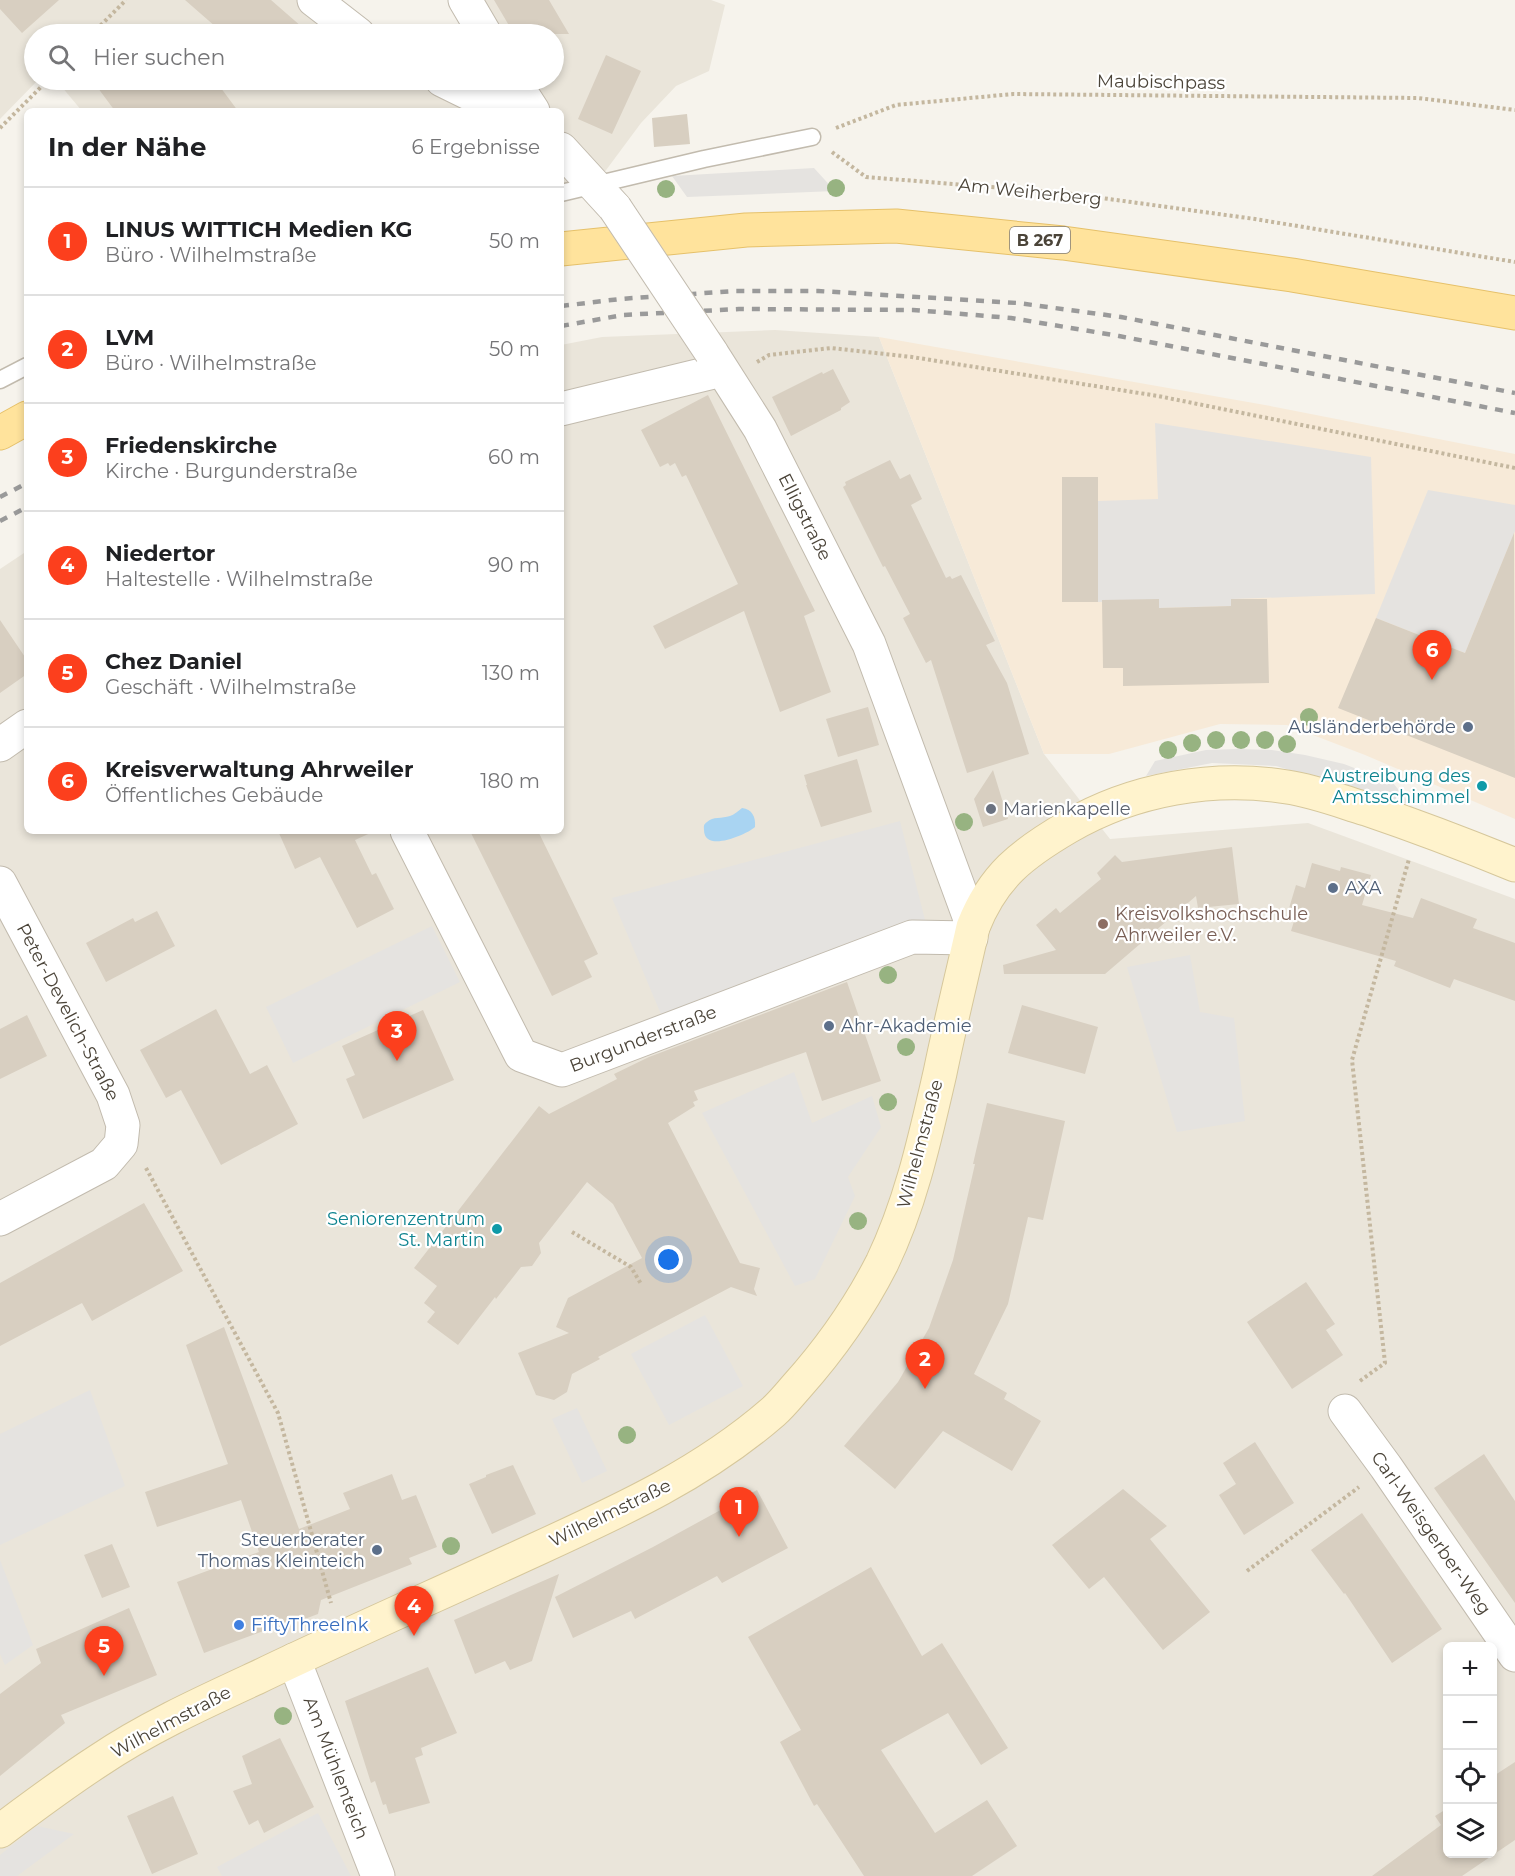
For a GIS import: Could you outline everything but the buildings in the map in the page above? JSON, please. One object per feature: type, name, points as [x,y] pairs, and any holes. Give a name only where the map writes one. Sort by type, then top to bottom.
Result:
[{"type":"main road","name":"B 267","points":[[564,249],[746,230],[896,226],[1064,243],[1292,275],[1515,313]]},
{"type":"main road","points":[[0,433],[24,420]]},
{"type":"main road","name":"Wilhelmstraße","points":[[0,1832],[32,1806],[100,1759],[177,1716],[660,1490],[696,1470],[730,1447],[777,1409],[821,1360],[841,1333],[883,1261],[909,1196],[926,1138],[972,933],[981,907],[1012,866],[1039,844],[1077,822],[1137,798],[1180,787],[1228,782],[1288,787],[1320,794],[1419,827],[1515,865]]},
{"type":"street","points":[[314,0],[345,24]]},
{"type":"street","points":[[465,0],[479,24]]},
{"type":"street","points":[[462,90],[499,108]]},
{"type":"street","points":[[519,90],[531,108]]},
{"type":"street","name":"Elligstraße","points":[[564,151],[605,197],[760,429],[869,644],[972,933]]},
{"type":"street","points":[[564,408],[720,367]]},
{"type":"street","points":[[0,745],[24,728]]},
{"type":"street","name":"Burgunderstraße","points":[[409,834],[521,1055],[562,1070],[912,937],[972,933]]},
{"type":"street","name":"Peter-Develich-Straße","points":[[0,884],[113,1095],[123,1125],[121,1144],[104,1164],[0,1220]]},
{"type":"street","name":"Carl-Weisgerber-Weg","points":[[1345,1411],[1515,1655]]},
{"type":"street","name":"Am Mühlenteich","points":[[294,1660],[378,1876]]},
{"type":"lane","points":[[564,193],[605,197],[704,159],[812,137]]},
{"type":"lane","points":[[0,380],[24,368]]},
{"type":"path","points":[[102,24],[126,0]]},
{"type":"path","points":[[0,128],[38,90]]},
{"type":"path","name":"Maubischpass","points":[[812,137],[896,105],[1013,94],[1418,98],[1515,110]]},
{"type":"path","name":"Am Weiherberg","points":[[812,137],[866,177],[1065,193],[1255,219],[1515,262]]},
{"type":"path","points":[[720,367],[769,355],[831,348],[912,357],[1158,396],[1515,468]]},
{"type":"path","points":[[1345,1411],[1347,1390],[1385,1363],[1352,1060],[1419,827]]},
{"type":"path","points":[[123,1125],[278,1413],[341,1639]]},
{"type":"path","points":[[572,1232],[632,1267],[640,1284]]},
{"type":"path","points":[[1247,1571],[1386,1467]]},
{"type":"shaded area","points":[[0,0],[341,0],[368,24],[24,24],[24,90],[28,90],[0,119]]},
{"type":"shaded area","points":[[451,0],[711,0],[725,5],[709,71],[676,86],[641,123],[595,185],[564,191],[564,108],[79,108],[64,90],[564,90],[564,24],[468,24]]},
{"type":"shaded area","points":[[814,168],[835,191],[687,197],[672,176]]},
{"type":"shaded area","points":[[775,330],[879,337],[1044,754],[1110,839],[1308,823],[1515,899],[1515,1876],[0,1876],[0,569],[24,553],[24,834],[564,834],[564,344],[602,337]]},
{"type":"shaded area","points":[[879,337],[1265,405],[1515,454],[1515,819],[1365,755],[1287,725],[1220,724],[1109,754],[1044,754]]},
{"type":"shaded area","points":[[1155,423],[1371,457],[1375,594],[1231,599],[1231,606],[1159,608],[1159,600],[1098,602],[1098,501],[1158,499]]},
{"type":"shaded area","points":[[1428,490],[1515,505],[1515,531],[1465,653],[1376,618]]},
{"type":"shaded area","points":[[1206,750],[1272,750],[1344,764],[1393,783],[1411,805],[1276,766],[1212,763],[1146,776],[1155,761]]},
{"type":"shaded area","points":[[900,821],[925,920],[663,1019],[612,898]]},
{"type":"shaded area","points":[[432,926],[460,982],[293,1063],[266,1007]]},
{"type":"shaded area","points":[[1190,955],[1200,1012],[1234,1018],[1245,1121],[1177,1132],[1127,967]]},
{"type":"shaded area","points":[[794,1072],[812,1123],[872,1096],[881,1127],[848,1177],[855,1196],[815,1279],[795,1286],[702,1113]]},
{"type":"shaded area","points":[[705,1315],[743,1386],[669,1425],[631,1354]]},
{"type":"shaded area","points":[[90,1390],[125,1486],[0,1545],[0,1434]]},
{"type":"shaded area","points":[[577,1408],[607,1471],[582,1483],[552,1419]]},
{"type":"shaded area","points":[[0,1560],[33,1645],[5,1665],[0,1654]]},
{"type":"shaded area","points":[[318,1813],[351,1876],[222,1876],[217,1867]]},
{"type":"shaded area","points":[[37,1826],[74,1834],[17,1876],[0,1876],[0,1855]]},
{"type":"water","points":[[742,808],[753,814],[755,827],[735,838],[726,840],[711,840],[706,837],[704,827],[707,822],[732,815]]},
{"type":"railway","points":[[564,306],[620,299],[734,291],[818,291],[1018,303],[1121,317],[1515,393]]},
{"type":"railway","points":[[564,325],[623,315],[739,309],[913,310],[1011,318],[1119,336],[1515,413]]},
{"type":"railway","points":[[0,497],[24,485]]},
{"type":"railway","points":[[0,521],[24,509]]},
{"type":"place","name":"Kreisverwaltung Ahrweiler","points":[[1432,680]]},
{"type":"place","name":"Ausländerbehörde","points":[[1468,727]]},
{"type":"place","name":"Austreibung des Amtsschimmel","points":[[1482,786]]},
{"type":"place","name":"Marienkapelle","points":[[991,809]]},
{"type":"place","name":"AXA","points":[[1333,888]]},
{"type":"place","name":"Kreisvolkshochschule Ahrweiler e.V.","points":[[1103,924]]},
{"type":"place","name":"Ahr-Akademie","points":[[829,1026]]},
{"type":"place","name":"Friedenskirche","points":[[397,1061]]},
{"type":"place","name":"Seniorenzentrum St. Martin","points":[[497,1229]]},
{"type":"place","name":"LVM","points":[[925,1389]]},
{"type":"place","name":"LINUS WITTICH Medien KG","points":[[739,1537]]},
{"type":"place","name":"Steuerberater Thomas Kleinteich","points":[[377,1550]]},
{"type":"place","name":"FiftyThreeInk","points":[[239,1625]]},
{"type":"place","name":"Niedertor","points":[[414,1636]]},
{"type":"place","name":"Chez Daniel","points":[[104,1676]]}]
